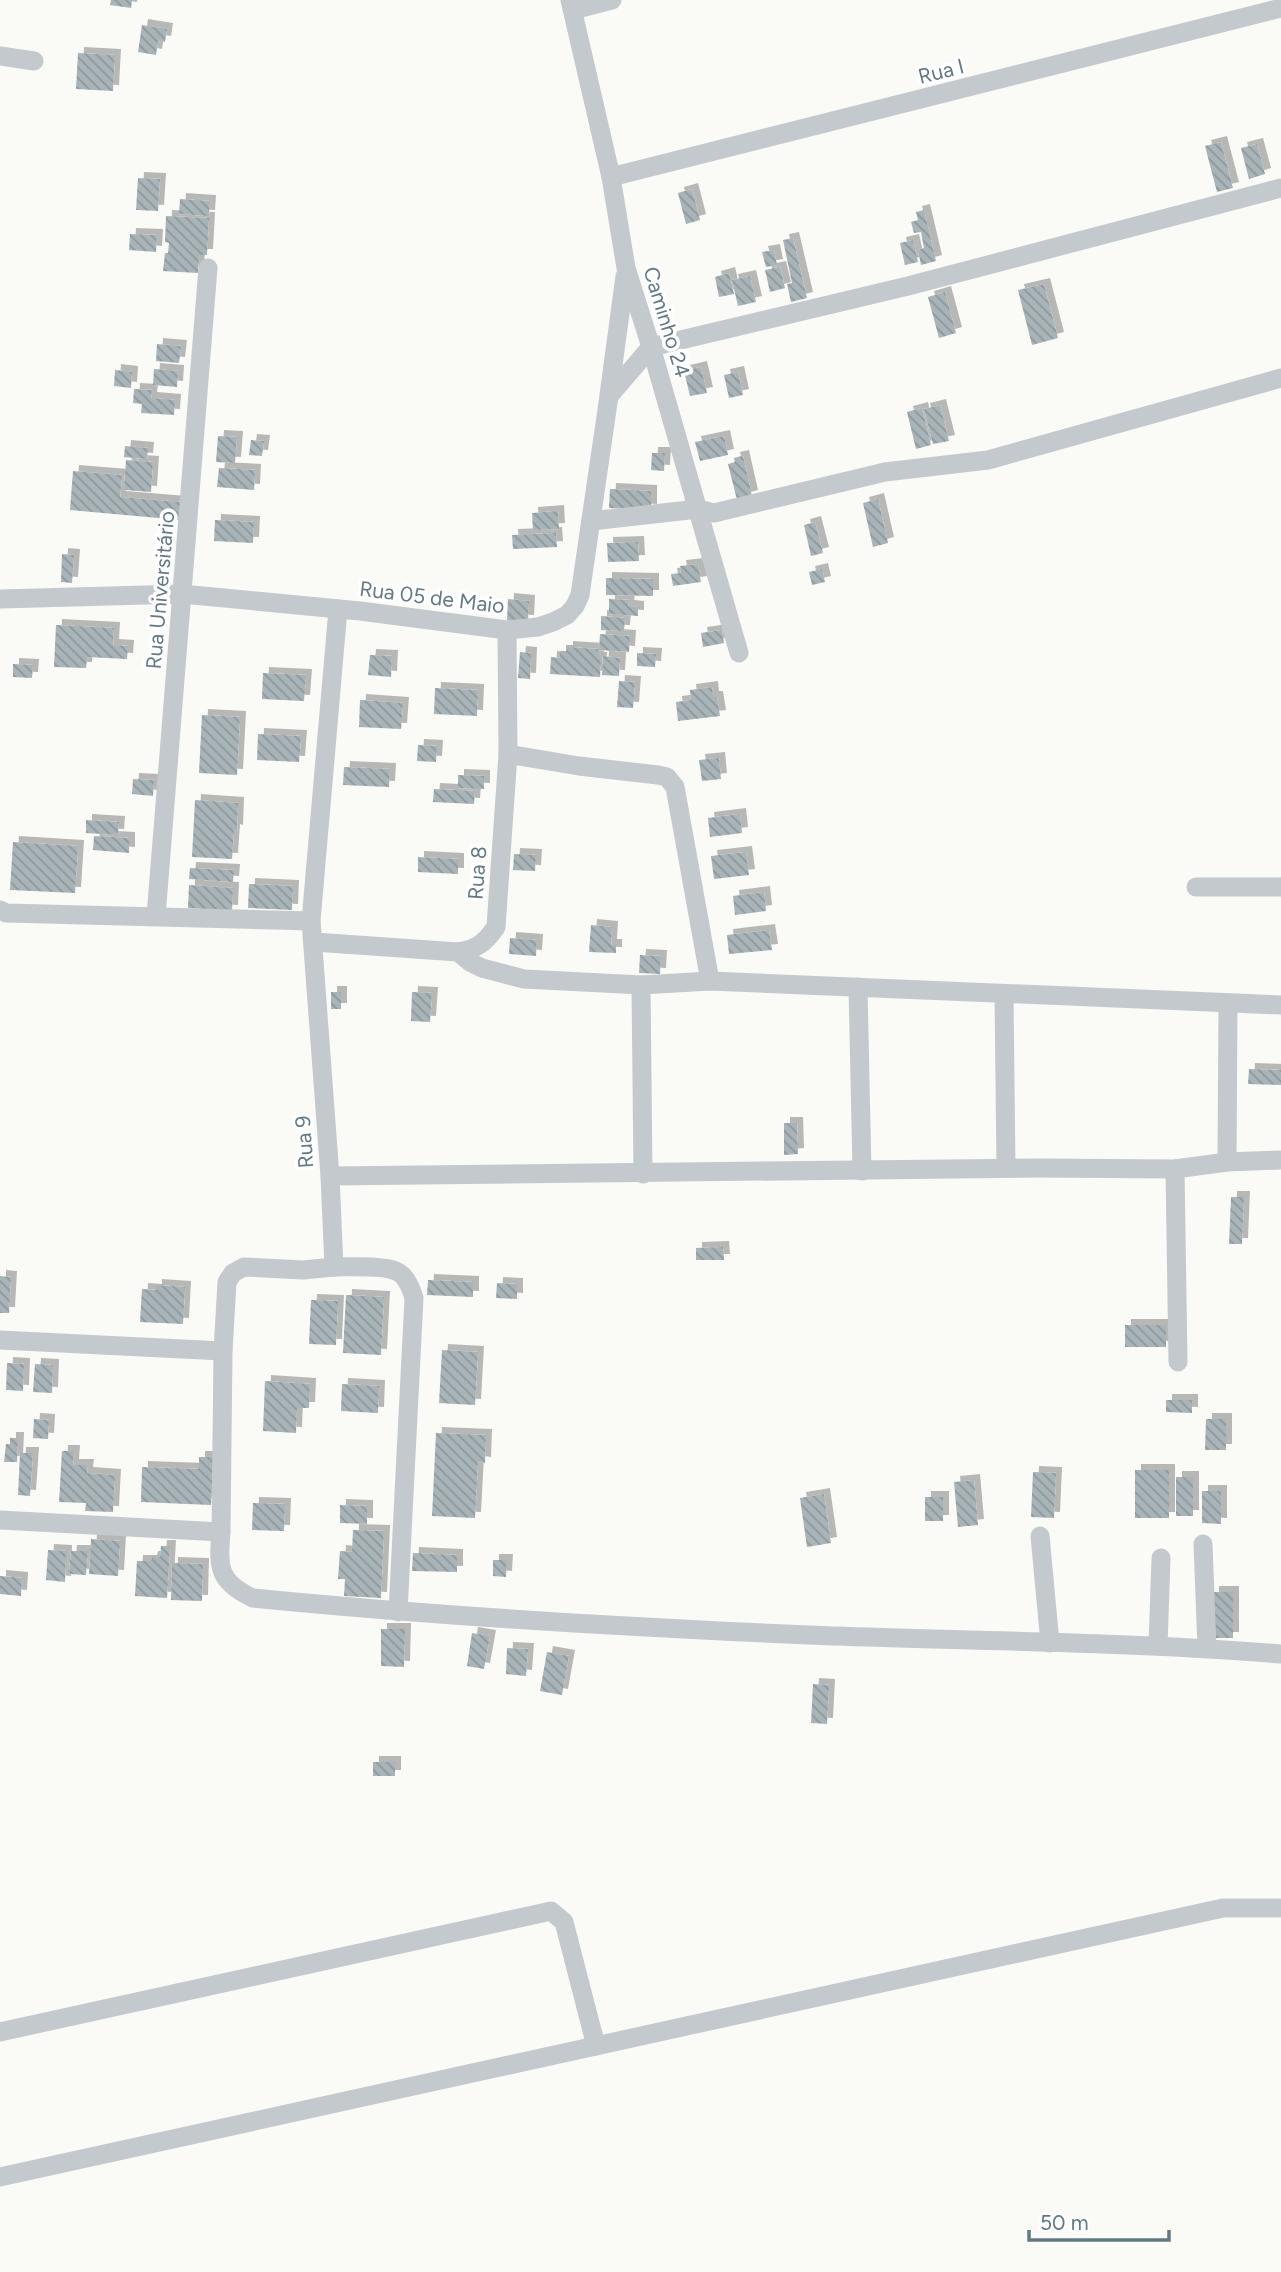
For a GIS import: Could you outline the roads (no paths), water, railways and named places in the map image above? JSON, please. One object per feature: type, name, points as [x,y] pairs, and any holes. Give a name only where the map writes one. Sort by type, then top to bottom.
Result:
[{"type":"street","points":[[571,5],[612,0]]},
{"type":"street","name":"Caminho 24","points":[[571,5],[611,177],[626,268],[739,653]]},
{"type":"street","name":"Rua I","points":[[611,177],[1281,8]]},
{"type":"street","points":[[0,57],[34,61]]},
{"type":"street","points":[[609,396],[651,347],[908,286],[1281,188]]},
{"type":"street","name":"Rua Universitário","points":[[156,916],[208,268]]},
{"type":"street","name":"Rua 05 de Maio","points":[[0,599],[182,594],[338,609],[507,630],[538,627],[553,622],[575,606],[580,595],[626,268]]},
{"type":"street","points":[[591,521],[698,509],[714,513],[885,472],[988,460],[1281,378]]},
{"type":"street","name":"Rua 9","points":[[334,1267],[311,921],[338,609]]},
{"type":"street","name":"Rua 8","points":[[314,942],[471,950],[481,946],[496,927],[508,754],[507,630]]},
{"type":"street","points":[[508,754],[658,775],[672,781],[710,981]]},
{"type":"street","points":[[1196,887],[1281,887]]},
{"type":"street","points":[[0,910],[311,921]]},
{"type":"street","points":[[494,972],[496,927]]},
{"type":"street","points":[[458,951],[470,962],[494,972],[524,979],[641,985],[710,981],[1281,1005]]},
{"type":"street","points":[[641,985],[643,1174]]},
{"type":"street","points":[[858,987],[862,1171]]},
{"type":"street","points":[[1004,993],[1006,1168]]},
{"type":"street","points":[[1227,1162],[1228,1003]]},
{"type":"street","points":[[330,1176],[1006,1168],[1175,1169],[1227,1162],[1281,1160]]},
{"type":"street","points":[[1175,1169],[1178,1362]]},
{"type":"street","points":[[398,1612],[414,1298],[411,1288],[396,1271],[366,1267],[303,1270],[244,1267],[233,1273],[228,1282],[223,1351],[219,1556],[224,1578],[253,1598],[398,1612],[830,1636],[1158,1646],[1281,1654]]},
{"type":"street","points":[[0,1340],[223,1351]]},
{"type":"street","points":[[0,1520],[221,1532]]},
{"type":"street","points":[[1040,1536],[1050,1643]]},
{"type":"street","points":[[1203,1544],[1208,1648]]},
{"type":"street","points":[[1158,1646],[1161,1558]]},
{"type":"street","points":[[0,2177],[1223,1908],[1281,1908]]},
{"type":"street","points":[[0,2032],[551,1911],[564,1922],[596,2046]]}]
